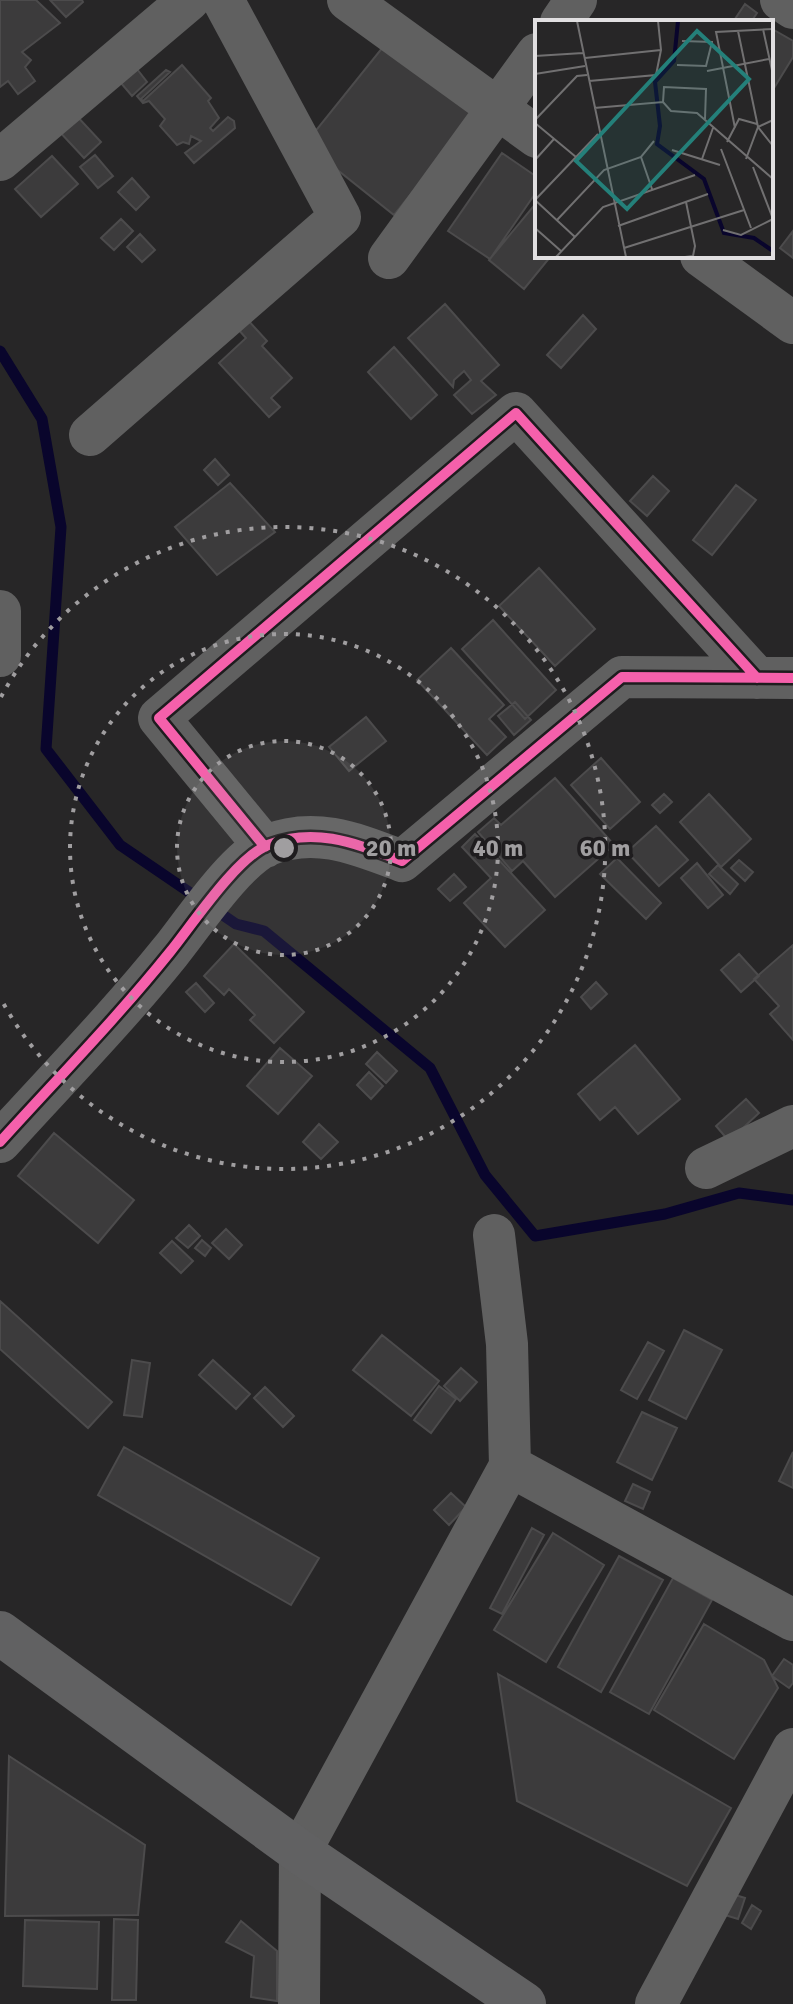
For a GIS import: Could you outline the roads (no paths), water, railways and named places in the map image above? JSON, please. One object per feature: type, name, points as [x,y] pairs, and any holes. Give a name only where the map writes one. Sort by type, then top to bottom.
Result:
[{"type":"main road","points":[[0,1633],[300,1852],[524,2004]]},
{"type":"street","points":[[0,160],[189,0]]},
{"type":"street","points":[[90,435],[340,217],[223,0]]},
{"type":"street","points":[[348,0],[535,136]]},
{"type":"street","points":[[562,20],[576,0]]},
{"type":"street","points":[[781,0],[793,8]]},
{"type":"street","points":[[389,258],[535,57]]},
{"type":"street","points":[[704,258],[793,323]]},
{"type":"street","points":[[265,847],[159,718],[516,413],[775,678]]},
{"type":"street","points":[[0,611],[0,656]]},
{"type":"street","points":[[0,1142],[172,951],[186,928],[219,889],[265,847],[297,837],[337,837],[402,861],[622,677],[775,678]]},
{"type":"street","points":[[706,1168],[793,1126]]},
{"type":"street","points":[[299,2004],[300,1852],[510,1466],[507,1344],[494,1235]]},
{"type":"street","points":[[510,1466],[793,1620]]},
{"type":"street","points":[[656,2004],[793,1749]]},
{"type":"waterway","points":[[0,351],[42,419],[61,527],[46,749],[120,845],[236,924],[264,931],[430,1068],[485,1175],[535,1236],[665,1214],[739,1193],[793,1200]]}]
